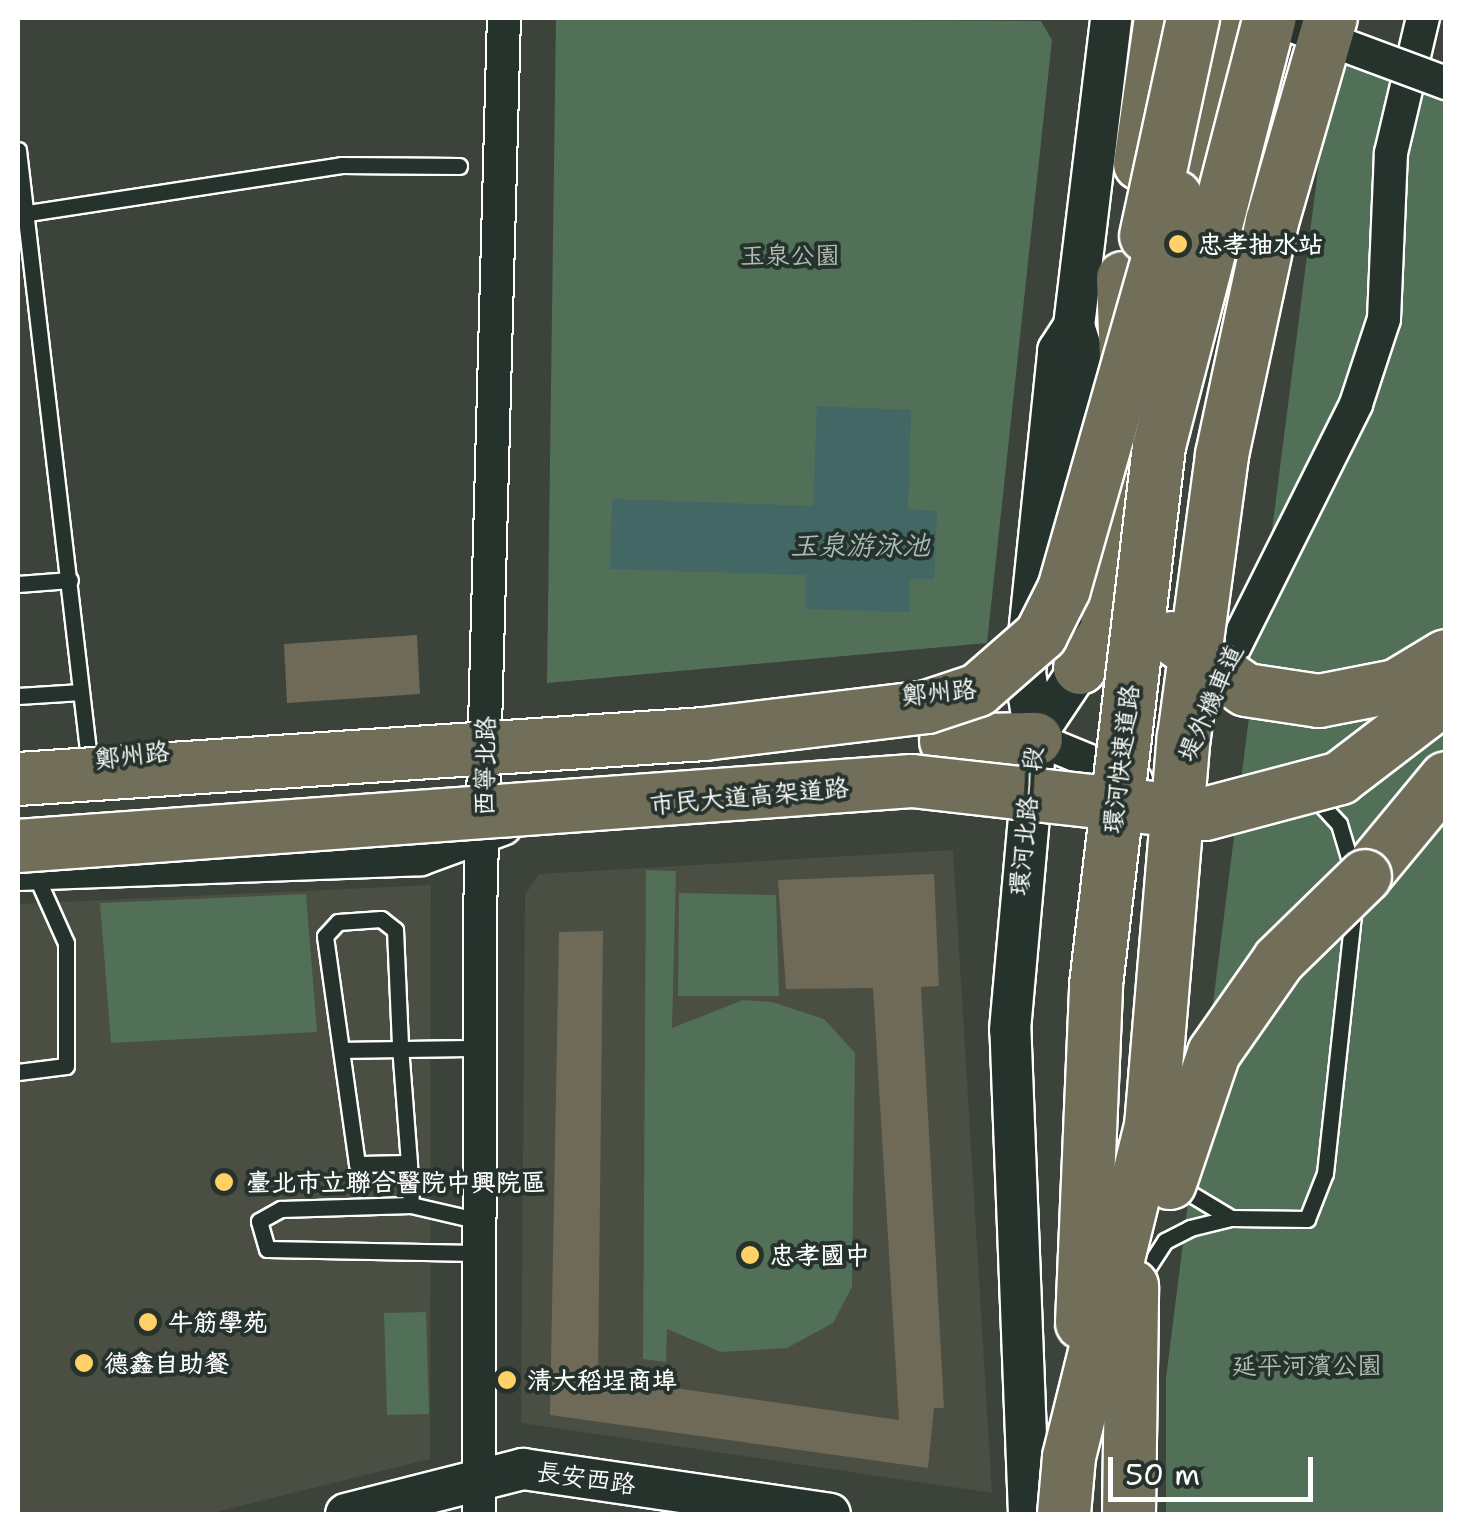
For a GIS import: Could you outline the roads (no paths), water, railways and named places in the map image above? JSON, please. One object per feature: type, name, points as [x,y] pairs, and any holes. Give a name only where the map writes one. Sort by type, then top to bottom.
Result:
[{"type":"highway","points":[[1094,359],[1113,332],[1161,18]]},
{"type":"highway","points":[[18,779],[704,734],[927,708],[978,690],[1041,634],[1064,589],[1094,359],[1193,18]]},
{"type":"highway","points":[[1237,18],[1094,359],[1120,520],[1146,601],[1185,653],[1246,690],[1319,701],[1396,686],[1446,656]]},
{"type":"highway","name":"環河快速道路","points":[[1087,1514],[1082,1319],[1096,985],[1156,465],[1210,225],[1271,18]]},
{"type":"highway","name":"環河快速道路","points":[[1129,1514],[1130,1212],[1170,611],[1228,268],[1299,18]]},
{"type":"highway","points":[[1064,1514],[1069,1457],[1151,1126],[1184,736],[1222,456],[1272,222],[1330,18]]},
{"type":"highway","points":[[1080,668],[1106,633],[1129,442],[1123,278]]},
{"type":"highway","name":"市民大道高架道路","points":[[23,862],[912,781],[1205,814],[1340,778],[1446,697]]},
{"type":"highway","points":[[18,815],[946,741],[1036,739]]},
{"type":"highway","points":[[1131,1412],[1176,1148],[1214,1053],[1279,960],[1365,876],[1446,778]]},
{"type":"street","name":"西寧北路","points":[[477,1498],[478,1048],[504,18]]},
{"type":"street","name":"環河北路一段","points":[[1029,1514],[1010,1030],[1036,739],[1025,673],[1058,351],[1094,359],[1111,18]]},
{"type":"street","points":[[1271,18],[1446,83]]},
{"type":"street","name":"堤外機車道","points":[[1170,784],[1174,737],[1346,393],[1373,320],[1376,149],[1410,18]]},
{"type":"street","name":"堤外機車道","points":[[1170,784],[1356,404],[1384,319],[1390,153],[1423,18]]},
{"type":"street","points":[[23,862],[175,866],[420,855],[484,826],[981,787],[1036,739],[1080,668],[1094,359]]},
{"type":"street","name":"鄭州路","points":[[18,765],[991,688],[1036,739]]},
{"type":"street","points":[[1036,739],[1131,780],[1170,784]]},
{"type":"street","points":[[152,752],[152,816],[175,866]]},
{"type":"street","name":"長安西路","points":[[354,1514],[477,1498],[522,1469],[710,1505],[830,1514]]},
{"type":"lane","points":[[18,150],[89,759]]},
{"type":"lane","points":[[28,213],[341,165],[459,166]]},
{"type":"lane","points":[[18,584],[70,580]]},
{"type":"lane","points":[[18,696],[81,692]]},
{"type":"lane","points":[[1206,785],[1170,784],[1140,1125],[1153,1160],[1184,1193],[1231,1218],[1285,1224],[1306,1219],[1325,1173],[1354,912],[1353,862],[1339,824],[1314,797],[1224,787]]},
{"type":"lane","points":[[18,1072],[66,1066],[66,943],[23,862]]},
{"type":"lane","points":[[409,1163],[357,1164],[345,1050],[326,936],[338,922],[392,923],[409,1163],[411,1205]]},
{"type":"lane","points":[[345,1050],[400,1046],[478,1048]]},
{"type":"lane","points":[[411,1205],[476,1236],[267,1249],[259,1241],[266,1212],[411,1205]]},
{"type":"lane","points":[[1147,1514],[1138,1270],[1165,1241],[1231,1218]]},
{"type":"water","name":"玉泉游泳池","points":[[817,406],[911,410],[908,509],[937,511],[934,579],[910,579],[909,612],[806,609],[805,575],[610,569],[612,499],[813,506]]},
{"type":"place","name":"忠孝抽水站","points":[[1178,244]]},
{"type":"place","name":"臺北市立聯合醫院中興院區","points":[[224,1182]]},
{"type":"place","name":"忠孝國中","points":[[750,1255]]},
{"type":"place","name":"牛筋學苑","points":[[148,1322]]},
{"type":"place","name":"德鑫自助餐","points":[[84,1363]]},
{"type":"place","name":"清大稻埕商埠","points":[[507,1380]]},
{"type":"park label","name":"玉泉公園","points":[[790,255]]},
{"type":"park label","name":"延平河濱公園","points":[[1307,1365]]}]
